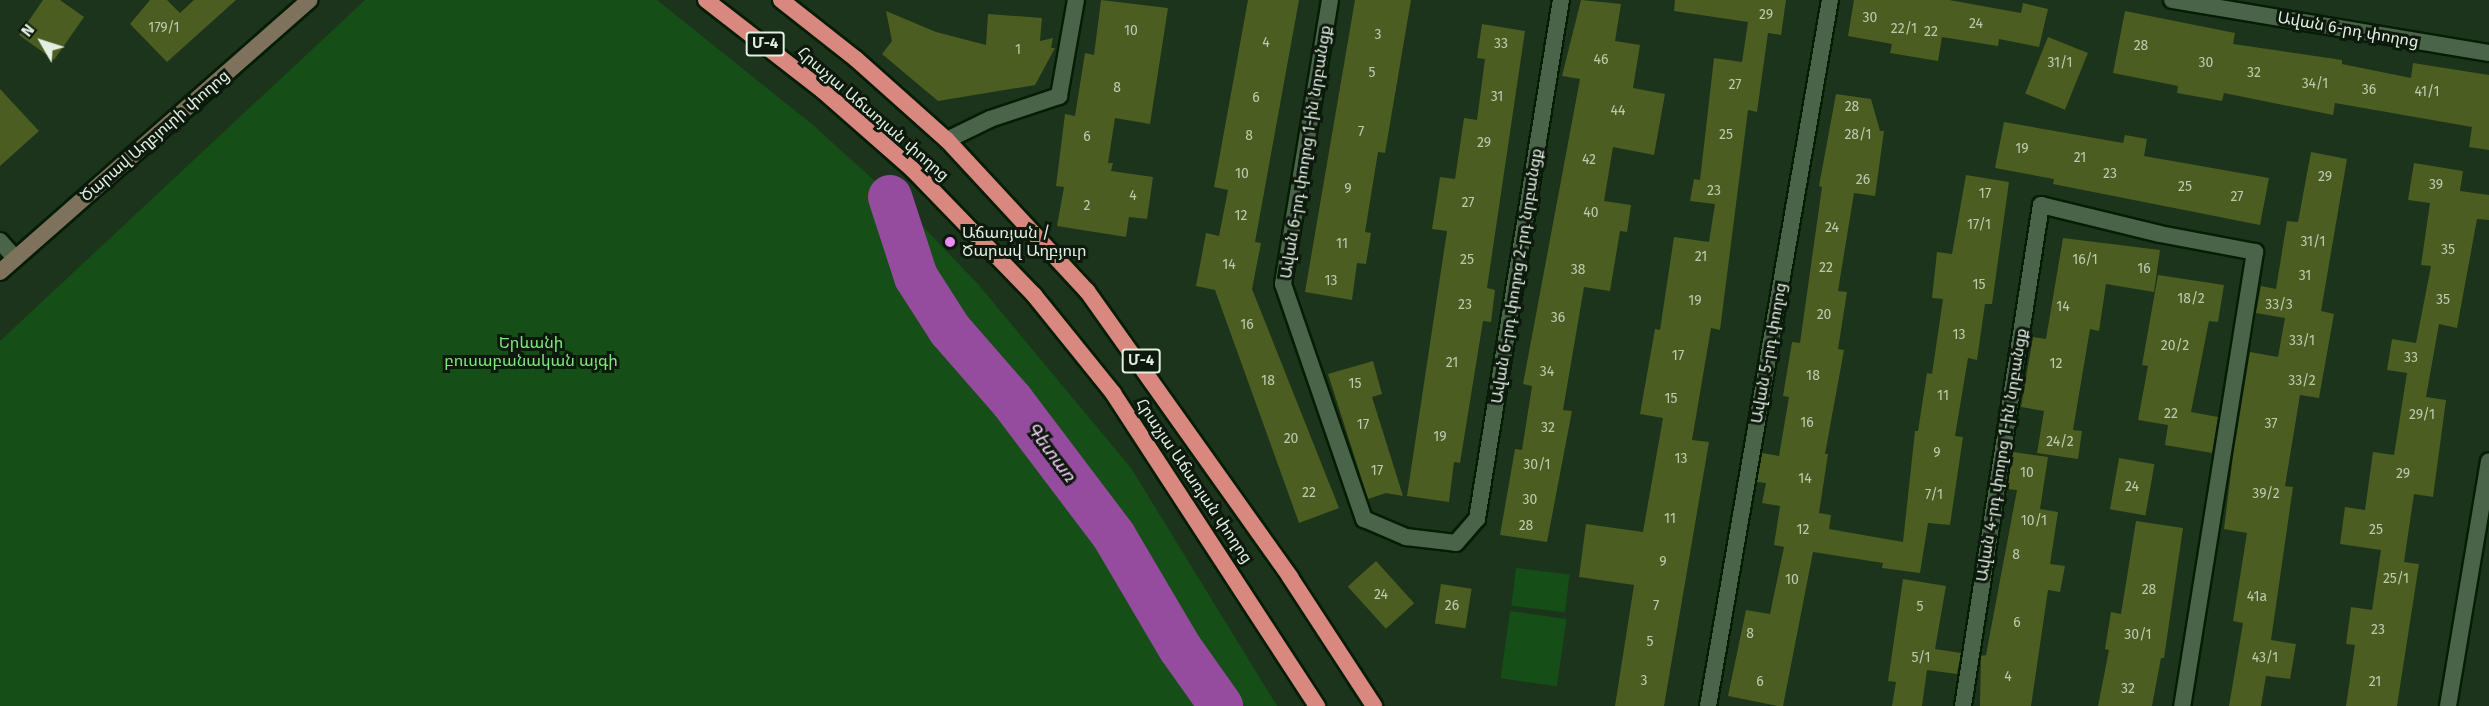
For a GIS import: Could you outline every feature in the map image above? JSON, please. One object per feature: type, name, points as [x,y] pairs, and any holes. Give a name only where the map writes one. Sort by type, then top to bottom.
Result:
[{"type":"highway","name":"Հրաչյա Աճառյան փողոց","points":[[706,0],[822,90],[913,170],[1034,295],[1113,393],[1317,706]]},
{"type":"highway","name":"Հրաչյա Աճառյան փողոց","points":[[781,0],[856,59],[947,140],[1087,291],[1139,358],[1290,577],[1374,706]]},
{"type":"main road","name":"Ծարավ Աղբյուրի փողոց","points":[[0,272],[310,0]]},
{"type":"street","points":[[947,140],[990,119],[1059,96],[1076,0]]},
{"type":"street","name":"Ավան 6-րդ փողոց 1-ին նրբանցք","points":[[1330,0],[1283,284],[1364,519],[1406,537],[1456,543]]},
{"type":"street","name":"Ավան 6-րդ փողոց 2-րդ նրբանցք","points":[[1456,543],[1477,519],[1561,0]]},
{"type":"street","name":"Ավան 5-րդ փողոց","points":[[1707,706],[1830,0]]},
{"type":"street","name":"Ավան 6-րդ փողոց","points":[[2172,0],[2489,53]]},
{"type":"street","name":"Ավան 4-րդ փողոց 1-ին նրբանցք","points":[[1963,706],[2041,205],[2160,234],[2255,252],[2181,706]]},
{"type":"street","points":[[0,242],[15,258]]},
{"type":"street","points":[[2448,706],[2489,461]]},
{"type":"green space","name":"Երևանի բուսաբանական այգի","points":[[365,0],[657,0],[813,125],[908,211],[978,284],[1131,468],[1277,706],[0,706],[0,341]]},
{"type":"green space","points":[[1516,568],[1570,575],[1565,612],[1511,606]]},
{"type":"green space","points":[[1510,611],[1566,619],[1557,686],[1501,678]]},
{"type":"building","points":[[43,0],[60,0],[84,17],[54,60],[19,35]]},
{"type":"building","points":[[150,0],[167,0],[180,13],[194,0],[236,0],[167,62],[130,24]]},
{"type":"building","points":[[1101,0],[1168,8],[1150,124],[1115,118],[1108,163],[1113,163],[1111,171],[1153,177],[1147,219],[1129,217],[1126,237],[1057,226],[1064,187],[1056,186],[1065,114],[1075,116],[1085,53],[1094,55]]},
{"type":"building","points":[[1248,0],[1299,0],[1255,242],[1261,243],[1252,289],[1339,508],[1299,523],[1215,290],[1196,286],[1206,233],[1219,236],[1228,190],[1214,187]]},
{"type":"building","points":[[1355,0],[1411,0],[1385,153],[1378,152],[1365,232],[1371,233],[1366,264],[1357,263],[1352,300],[1305,292]]},
{"type":"building","points":[[1581,0],[1621,4],[1615,41],[1640,45],[1633,88],[1665,94],[1654,155],[1613,147],[1604,201],[1631,205],[1627,232],[1620,231],[1610,291],[1584,287],[1563,410],[1572,411],[1547,542],[1500,535],[1515,449],[1522,450],[1532,386],[1523,384],[1580,79],[1562,76]]},
{"type":"building","points":[[1675,0],[1786,0],[1781,35],[1768,33],[1757,112],[1748,110],[1720,330],[1711,328],[1692,440],[1709,442],[1664,706],[1615,706],[1634,585],[1579,577],[1586,524],[1643,532],[1663,418],[1640,414],[1655,329],[1660,330],[1674,237],[1709,242],[1715,204],[1690,201],[1694,179],[1700,180],[1714,58],[1742,62],[1748,22],[1674,11]]},
{"type":"building","points":[[1854,0],[1949,0],[2021,13],[2023,3],[2048,9],[2039,47],[1999,39],[1998,46],[1942,37],[1938,61],[1890,53],[1892,44],[1848,36]]},
{"type":"building","points":[[886,11],[936,32],[986,45],[988,14],[1042,18],[1040,41],[1053,38],[1051,48],[1055,48],[1035,85],[938,101],[882,54],[892,41]]},
{"type":"building","points":[[2125,11],[2235,33],[2233,44],[2342,60],[2342,64],[2411,78],[2413,63],[2489,75],[2489,150],[2469,147],[2472,127],[2335,103],[2333,115],[2224,93],[2222,101],[2177,93],[2178,86],[2113,73]]},
{"type":"building","points":[[1482,24],[1525,31],[1487,288],[1495,290],[1491,322],[1483,321],[1460,463],[1454,462],[1449,502],[1407,496],[1447,231],[1432,229],[1440,177],[1455,179],[1464,118],[1477,120],[1485,59],[1477,58]]},
{"type":"building","points":[[2048,37],[2088,53],[2065,110],[2025,94]]},
{"type":"building","points":[[0,89],[39,131],[0,166]]},
{"type":"building","points":[[1836,94],[1871,99],[1880,131],[1884,131],[1875,196],[1854,193],[1838,291],[1847,292],[1838,349],[1844,350],[1825,454],[1828,454],[1819,513],[1831,515],[1829,529],[1903,542],[1915,431],[1918,431],[1927,373],[1932,374],[1943,299],[1932,298],[1937,252],[1952,254],[1966,175],[2009,182],[1992,304],[1985,304],[1977,360],[1968,358],[1955,436],[1963,437],[1950,525],[1928,523],[1920,573],[1882,568],[1883,563],[1813,552],[1783,706],[1778,706],[1728,696],[1746,610],[1770,614],[1784,547],[1774,545],[1780,506],[1762,503],[1766,483],[1757,482],[1762,453],[1779,456],[1789,397],[1783,396],[1792,342],[1800,343],[1822,187],[1819,186]]},
{"type":"building","points":[[2004,122],[2123,143],[2125,135],[2147,139],[2144,156],[2269,178],[2260,225],[2053,184],[2054,179],[1995,168]]},
{"type":"building","points":[[2311,152],[2347,159],[2321,311],[2334,314],[2319,398],[2300,395],[2285,486],[2293,487],[2271,640],[2296,644],[2290,679],[2266,676],[2261,706],[2229,706],[2243,623],[2233,621],[2247,533],[2224,529],[2233,456],[2250,352],[2278,357],[2285,318],[2256,313],[2261,286],[2276,289],[2287,221],[2298,222]]},
{"type":"building","points":[[2414,163],[2463,171],[2460,191],[2489,195],[2489,220],[2477,219],[2457,328],[2439,324],[2426,397],[2446,400],[2433,497],[2414,494],[2404,562],[2419,564],[2397,706],[2346,706],[2355,645],[2346,644],[2351,607],[2372,610],[2381,550],[2340,544],[2345,507],[2365,510],[2373,452],[2394,455],[2407,373],[2387,370],[2392,339],[2416,343],[2431,266],[2421,265],[2430,203],[2408,200]]},
{"type":"building","points":[[2063,238],[2160,250],[2154,292],[2106,284],[2099,331],[2090,329],[2073,430],[2082,431],[2078,459],[2037,453],[2044,411],[2021,407],[2033,337],[2046,339]]},
{"type":"building","points":[[2158,275],[2224,285],[2218,322],[2209,321],[2191,412],[2218,417],[2212,453],[2165,445],[2168,425],[2138,420],[2148,366],[2142,365]]},
{"type":"building","points":[[1373,361],[1382,394],[1372,397],[1403,496],[1386,493],[1368,499],[1328,374]]},
{"type":"building","points":[[2013,452],[2048,457],[2040,509],[2058,512],[2050,564],[2065,566],[2060,592],[2048,590],[2031,706],[1980,706],[1981,656],[1986,655],[2017,490],[2007,489]]},
{"type":"building","points":[[2119,458],[2154,464],[2145,515],[2110,509]]},
{"type":"building","points":[[2136,521],[2183,528],[2164,658],[2161,658],[2152,706],[2098,706],[2109,650],[2105,649],[2111,612],[2121,614]]},
{"type":"building","points":[[1376,561],[1414,603],[1386,629],[1348,586]]},
{"type":"building","points":[[1903,579],[1946,586],[1935,649],[1961,653],[1957,674],[1927,670],[1922,706],[1892,706],[1896,682],[1888,681]]},
{"type":"building","points":[[1441,584],[1472,589],[1465,628],[1435,624]]},
{"type":"waterway","name":"Գետառ","points":[[890,197],[916,277],[950,330],[1012,401],[1114,536],[1180,648],[1221,706]]},
{"type":"place","name":"Աճառյան / Ծարավ Աղբյուր","points":[[950,242]]}]
